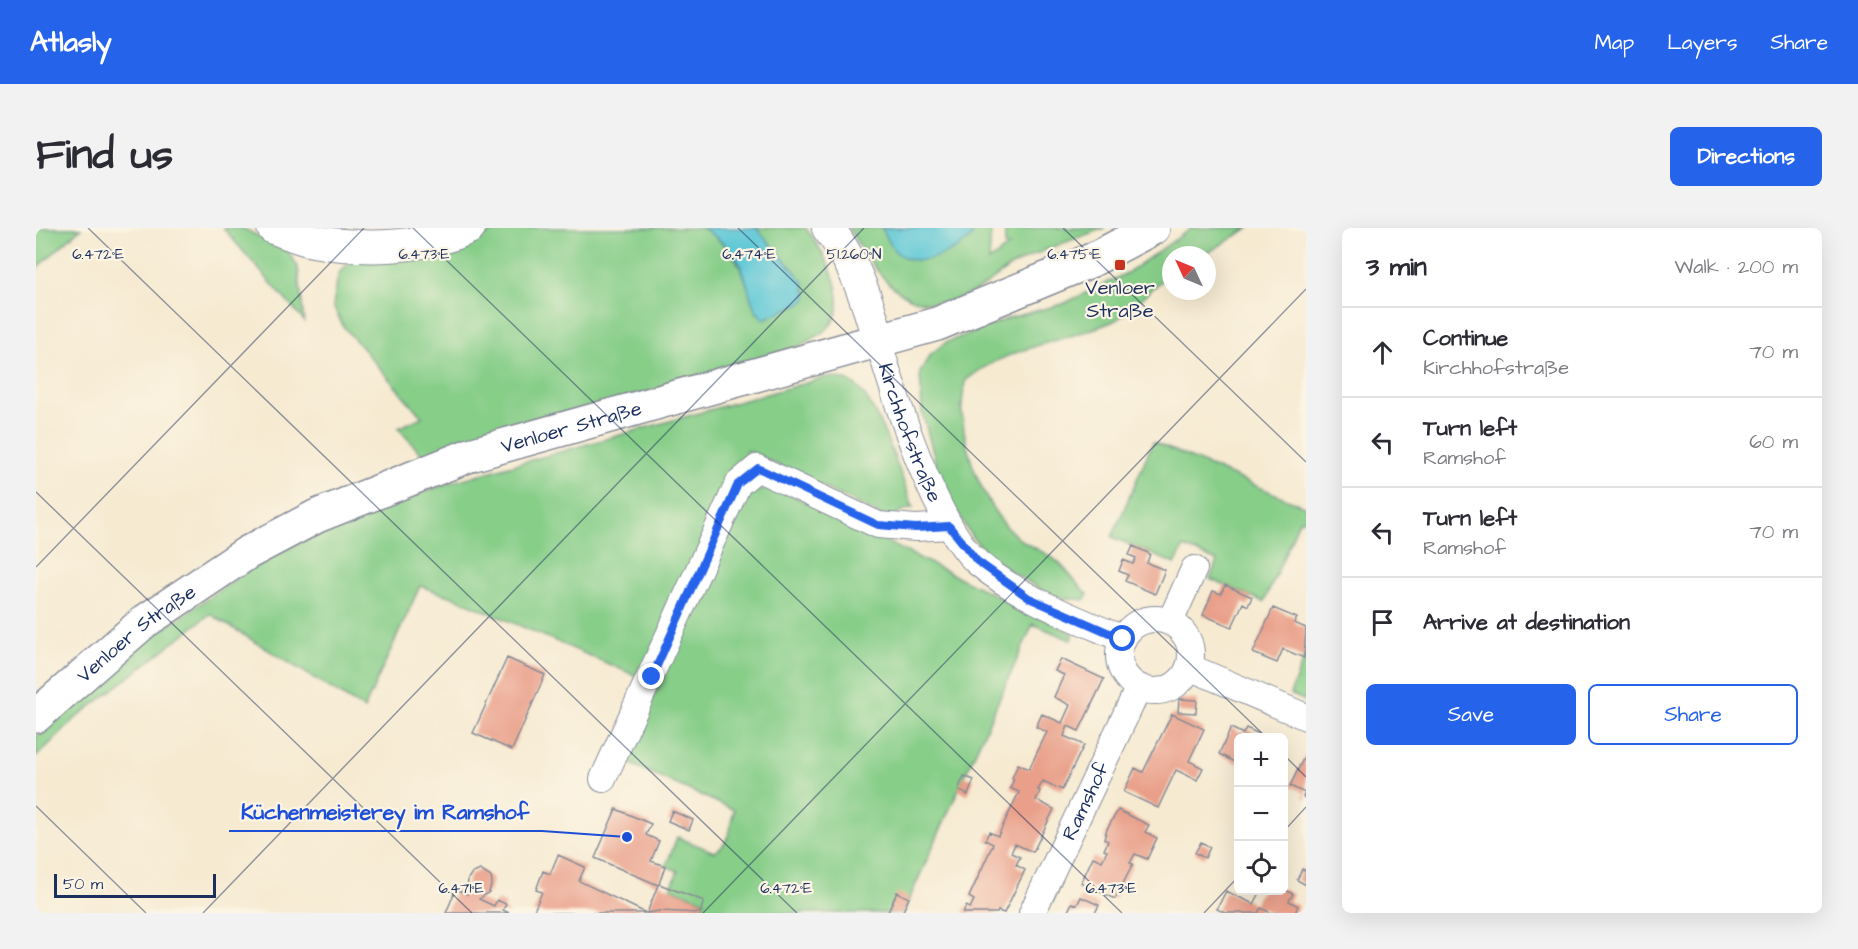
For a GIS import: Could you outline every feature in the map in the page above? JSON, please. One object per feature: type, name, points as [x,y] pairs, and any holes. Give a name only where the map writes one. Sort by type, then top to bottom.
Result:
[{"type":"main road","name":"Venloer Straße","points":[[36,716],[144,622],[247,553],[317,516],[471,455],[973,311],[1092,260],[1153,228]]},
{"type":"street","points":[[273,228],[312,241],[377,248],[453,235],[469,228]]},
{"type":"street","points":[[828,228],[842,246],[865,295],[878,340]]},
{"type":"street","name":"Kirchhofstraße","points":[[878,340],[891,383],[949,526],[977,561],[1029,598],[1123,639]]},
{"type":"street","points":[[603,779],[738,484],[758,468],[878,525],[916,528],[949,526]]},
{"type":"street","points":[[1170,622],[1194,568]]},
{"type":"street","points":[[1161,619],[1170,622],[1186,636],[1190,646],[1189,667],[1174,686],[1151,691],[1139,687],[1123,672],[1119,650],[1123,639],[1141,622],[1161,619]]},
{"type":"street","points":[[1189,667],[1306,717]]},
{"type":"street","name":"Ramshof","points":[[1032,913],[1139,687]]},
{"type":"green space","points":[[36,228],[81,228],[36,269]]},
{"type":"green space","points":[[223,228],[242,228],[287,250],[298,267],[304,321]]},
{"type":"green space","points":[[500,228],[703,228],[725,246],[739,264],[757,313],[807,296],[803,281],[756,228],[806,228],[832,274],[838,300],[837,312],[825,331],[797,347],[426,459],[398,428],[422,417],[343,326],[333,306],[338,275],[343,268],[355,261],[480,238]]},
{"type":"green space","points":[[848,228],[882,228],[896,252],[972,236],[972,228],[991,228],[989,261],[1009,246],[1005,245],[1005,230],[1010,228],[1105,228],[1059,244],[1026,259],[977,290],[953,300],[933,303],[915,300],[900,292],[886,280]]},
{"type":"green space","points":[[1192,228],[1249,228],[1216,248],[1166,246]]},
{"type":"green space","points":[[1162,249],[1162,281],[1121,317],[1095,328],[1018,352],[981,369],[965,381],[962,409],[967,446],[986,496],[1005,525],[1017,537],[1055,560],[1088,594],[1085,600],[1053,597],[997,563],[972,537],[952,504],[937,467],[922,412],[920,372],[931,354],[945,343],[1009,318],[1063,304],[1127,273]]},
{"type":"green space","points":[[827,377],[847,380],[863,393],[880,423],[913,507],[900,512],[891,520],[747,450],[641,678],[458,599],[420,586],[364,709],[210,614],[75,719],[36,757],[36,736],[77,697],[150,638],[264,560],[335,526],[449,483]]},
{"type":"green space","points":[[1153,442],[1306,507],[1306,521],[1300,519],[1264,602],[1210,579],[1217,561],[1184,547],[1175,564],[1112,537]]},
{"type":"green space","points":[[777,488],[1074,634],[1071,640],[1033,624],[903,913],[700,913],[705,901],[671,888],[678,871],[666,866],[677,837],[714,852],[719,849],[726,840],[734,810],[624,761],[747,492]]},
{"type":"green space","points":[[1306,653],[1306,701],[1290,694]]},
{"type":"water","points":[[703,228],[756,228],[803,281],[807,296],[805,301],[764,319],[755,308],[743,271],[733,253]]},
{"type":"water","points":[[882,228],[972,228],[972,236],[947,253],[925,260],[914,260],[896,252]]},
{"type":"building","points":[[1133,546],[1150,554],[1147,563],[1165,570],[1155,594],[1125,581],[1128,575],[1119,571],[1123,560],[1133,564],[1136,558],[1129,555]]},
{"type":"building","points":[[1225,585],[1252,597],[1248,606],[1243,603],[1232,627],[1203,615],[1213,591],[1221,594]]},
{"type":"building","points":[[1273,608],[1297,618],[1294,623],[1306,628],[1304,658],[1283,649],[1277,663],[1253,653]]},
{"type":"building","points":[[507,658],[545,675],[512,750],[473,733]]},
{"type":"building","points":[[1061,659],[1104,679],[1079,731],[1068,726],[1064,736],[1084,745],[1062,790],[1043,781],[1038,790],[1040,791],[1036,800],[1054,809],[1033,852],[1015,844],[1011,853],[1020,857],[1016,865],[1025,870],[1004,913],[998,911],[997,913],[963,913],[966,906],[970,908],[974,900],[969,897],[993,844],[985,840],[989,832],[998,836],[1019,792],[1010,788],[1018,764],[1029,769],[1047,732],[1036,727],[1042,714],[1062,723],[1070,705],[1054,697],[1064,675],[1055,671]]},
{"type":"building","points":[[1179,699],[1197,700],[1196,713],[1178,712]]},
{"type":"building","points":[[1172,714],[1204,729],[1189,761],[1203,768],[1197,780],[1176,770],[1158,808],[1124,792],[1135,768],[1143,772]]},
{"type":"building","points":[[1231,728],[1241,733],[1234,733],[1234,762],[1219,754]]},
{"type":"building","points":[[1246,728],[1257,733],[1244,733]]},
{"type":"building","points":[[1306,753],[1306,799],[1303,797],[1305,793],[1290,786]]},
{"type":"building","points":[[964,776],[974,780],[968,795],[958,790]]},
{"type":"building","points":[[616,809],[651,824],[646,835],[659,841],[651,861],[665,866],[659,884],[704,901],[700,913],[659,911],[647,913],[658,885],[595,858]]},
{"type":"building","points":[[1118,810],[1149,825],[1145,832],[1157,838],[1147,859],[1135,854],[1130,863],[1133,864],[1115,899],[1081,883],[1093,857],[1102,861],[1107,851],[1104,850],[1108,841],[1104,839],[1107,829]]},
{"type":"building","points":[[672,811],[693,820],[689,830],[668,821]]},
{"type":"building","points":[[1201,842],[1210,847],[1205,858],[1195,853]]},
{"type":"building","points":[[558,855],[585,867],[579,881],[646,913],[533,913],[542,892],[536,890],[543,871],[550,874]]},
{"type":"building","points":[[1302,869],[1306,871],[1306,885],[1297,880]]},
{"type":"building","points":[[480,870],[491,877],[492,882],[489,892],[479,899],[494,906],[497,900],[506,904],[503,910],[509,913],[446,913],[456,889],[467,894],[468,879],[471,874]]},
{"type":"building","points":[[1226,891],[1254,904],[1259,895],[1288,895],[1288,891],[1293,894],[1289,901],[1298,906],[1295,913],[1271,913],[1261,908],[1258,913],[1225,913],[1217,909]]},
{"type":"building","points":[[897,892],[909,898],[902,913],[888,912]]},
{"type":"building","points":[[1081,897],[1099,905],[1095,913],[1067,913],[1072,903],[1077,905]]},
{"type":"place","name":"Venloer Straße","points":[[1120,265]]},
{"type":"place","name":"Küchenmeisterey im Ramshof","points":[[627,837]]},
{"type":"route","points":[[652,677],[738,484],[758,468],[878,525],[916,528],[949,526],[977,561],[1029,598],[1123,639]]}]
